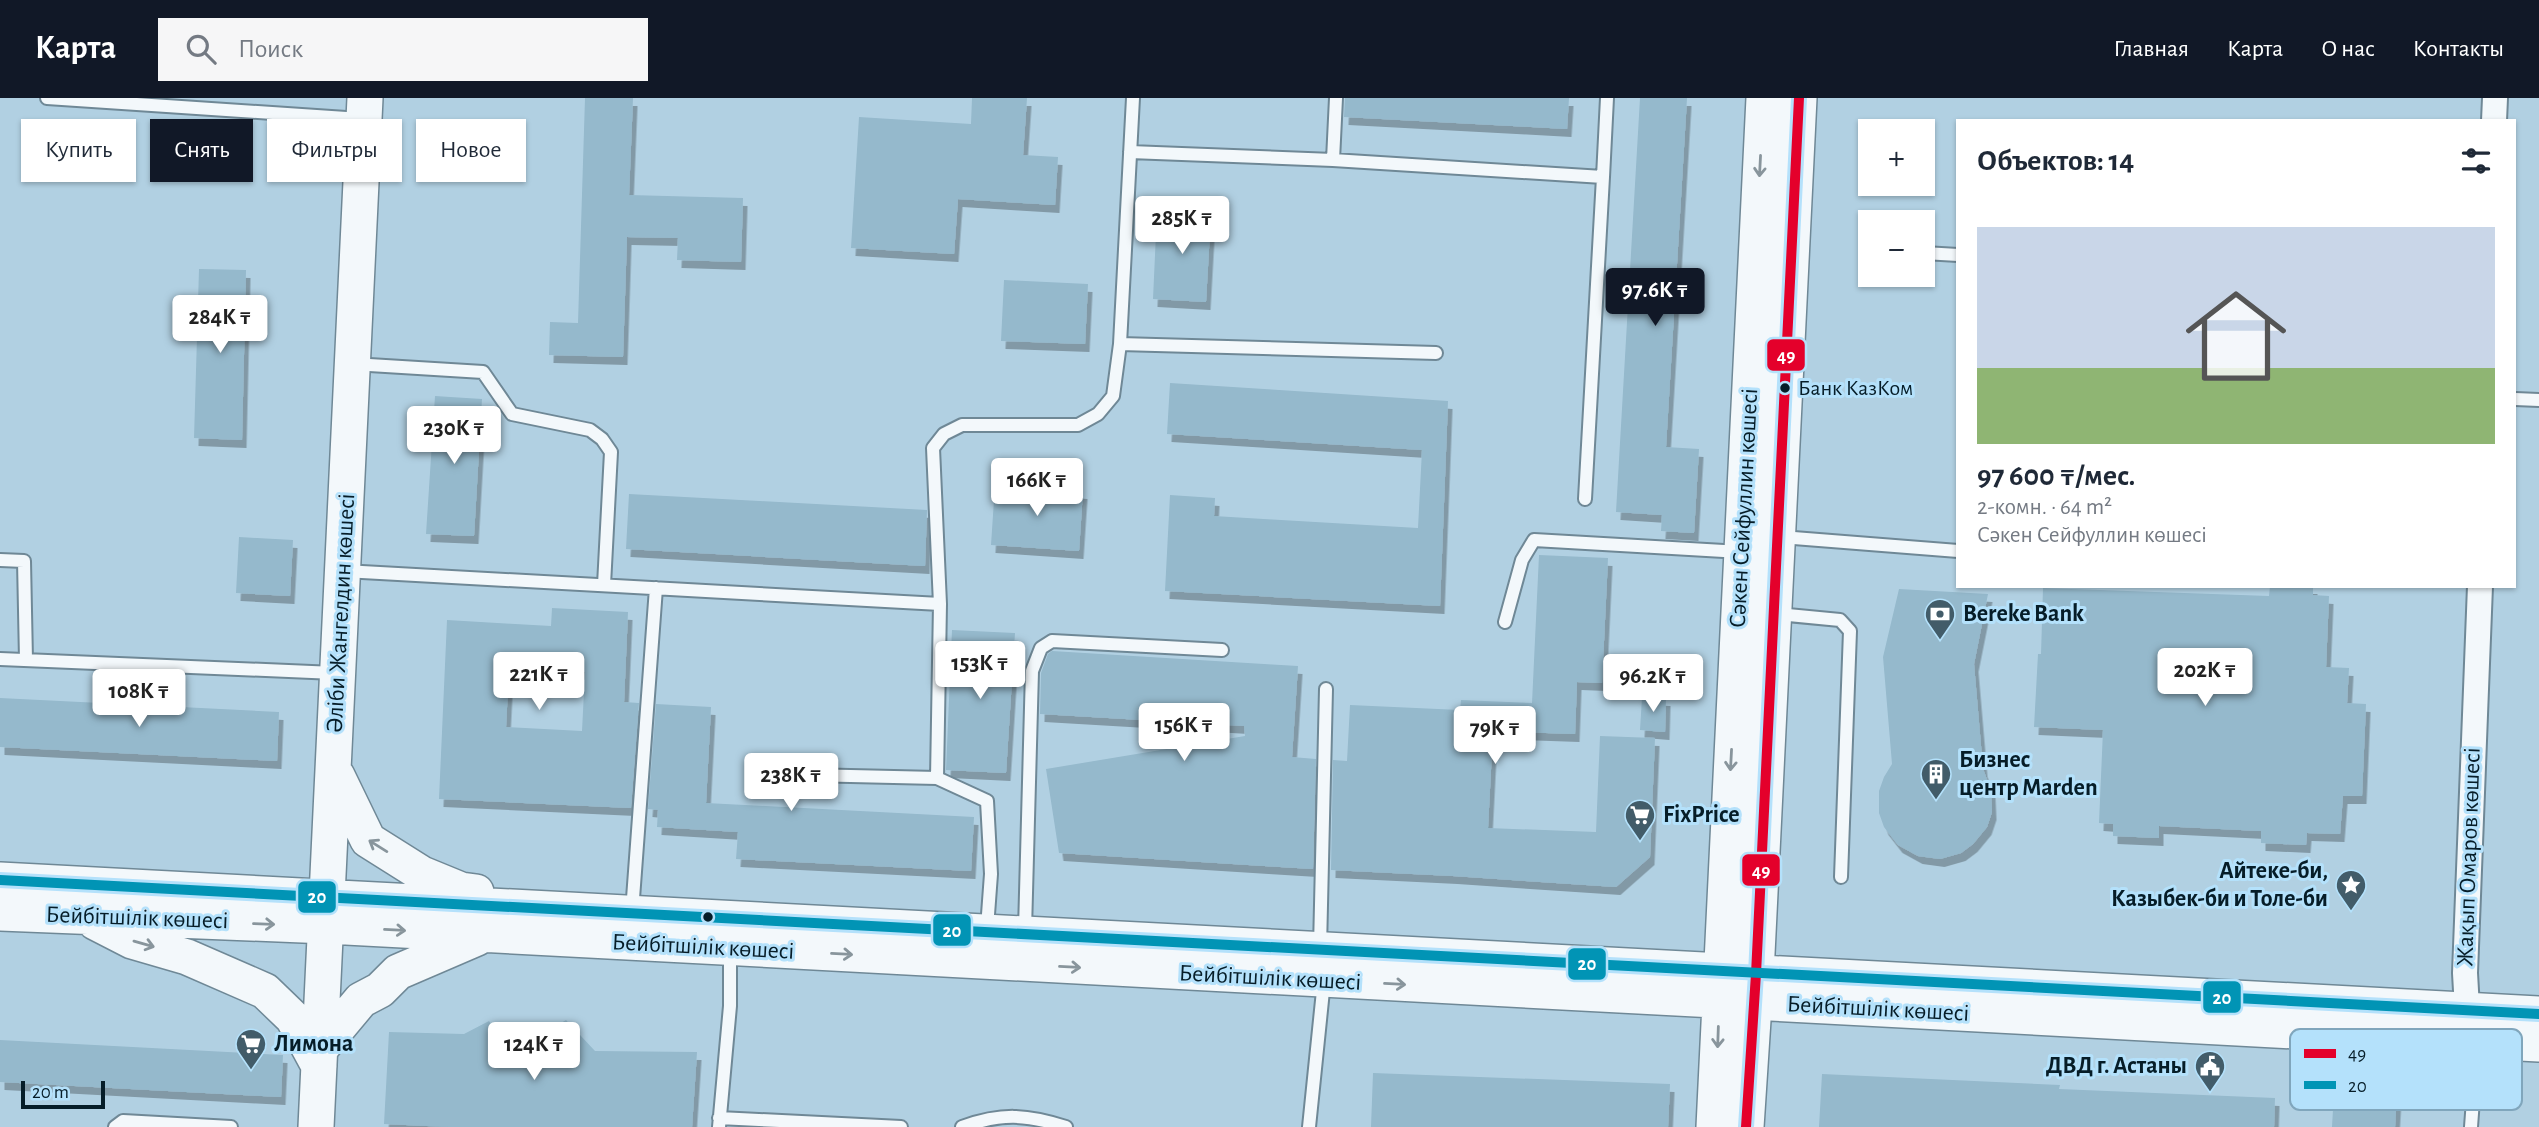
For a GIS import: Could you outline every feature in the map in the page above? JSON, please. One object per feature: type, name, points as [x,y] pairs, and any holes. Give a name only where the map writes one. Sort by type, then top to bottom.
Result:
[{"type":"main road","name":"Сәкен Сейфуллин көшесі","points":[[1714,1127],[1764,98]]},
{"type":"main road","name":"Сәкен Сейфуллин көшесі","points":[[1746,1127],[1799,98]]},
{"type":"main road","name":"Әліби Жангелдин көшесі","points":[[316,1127],[364,109]]},
{"type":"main road","points":[[334,769],[368,840],[422,874],[461,890],[516,898],[555,909]]},
{"type":"main road","name":"Бейбітшілік көшесі","points":[[0,880],[328,912],[484,935],[730,948],[1322,965],[2468,1026],[2480,1029]]},
{"type":"main road","name":"Бейбітшілік көшесі","points":[[0,912],[82,916],[555,909],[1024,934],[1322,965]]},
{"type":"main road","points":[[82,916],[132,941],[187,957],[265,991],[293,1018],[320,1057],[361,1000],[380,990],[398,972],[484,935]]},
{"type":"main road","name":"Бейбітшілік көшесі","points":[[2468,1026],[2539,1014]]},
{"type":"main road","name":"Бейбітшілік көшесі","points":[[2522,1040],[2539,1044]]},
{"type":"street","points":[[2494,119],[2495,98]]},
{"type":"street","name":"Жақып Омаров көшесі","points":[[2468,1026],[2465,947],[2480,588]]},
{"type":"lane","points":[[47,98],[364,109]]},
{"type":"lane","points":[[937,778],[940,604],[933,448],[944,434],[962,425],[1077,425],[1098,414],[1113,396],[1120,344],[1133,98]]},
{"type":"lane","points":[[1333,160],[1336,98]]},
{"type":"lane","points":[[1585,499],[1607,98]]},
{"type":"lane","points":[[1130,152],[1333,160],[1602,177]]},
{"type":"lane","points":[[1935,254],[1956,255]]},
{"type":"lane","points":[[1120,344],[1436,353]]},
{"type":"lane","points":[[352,364],[482,372],[512,414],[590,430],[602,439],[611,452],[604,585]]},
{"type":"lane","points":[[2516,399],[2539,400]]},
{"type":"lane","points":[[1777,537],[1956,551]]},
{"type":"lane","points":[[1505,622],[1522,560],[1534,540],[1741,552]]},
{"type":"lane","points":[[0,560],[23,561],[26,660]]},
{"type":"lane","points":[[343,571],[940,604]]},
{"type":"lane","points":[[632,913],[656,588]]},
{"type":"lane","points":[[1773,614],[1840,620],[1850,631],[1841,877]]},
{"type":"lane","points":[[1024,934],[1031,671],[1041,648],[1052,641],[1222,650]]},
{"type":"lane","points":[[0,659],[338,673]]},
{"type":"lane","points":[[1308,1127],[1322,965],[1326,689]]},
{"type":"lane","points":[[764,774],[937,778],[988,801],[991,874],[987,932]]},
{"type":"lane","points":[[730,948],[730,1006],[719,1123],[901,1127]]},
{"type":"lane","points":[[962,1127],[987,1118],[1021,1115],[1066,1127]]},
{"type":"lane","points":[[115,1127],[123,1121],[231,1127]]},
{"type":"building","points":[[585,98],[633,98],[629,195],[743,198],[741,262],[677,260],[678,238],[627,237],[623,357],[549,355],[550,322],[578,323]]},
{"type":"building","points":[[972,98],[1027,98],[1023,155],[1058,157],[1055,205],[958,199],[954,254],[851,248],[859,117],[971,124]]},
{"type":"building","points":[[1345,98],[1569,98],[1567,129],[1344,117]]},
{"type":"building","points":[[1640,98],[1687,98],[1666,447],[1699,449],[1694,533],[1661,531],[1662,515],[1616,512]]},
{"type":"building","points":[[1157,211],[1211,214],[1206,302],[1153,299]]},
{"type":"building","points":[[199,269],[246,270],[242,440],[194,438]]},
{"type":"building","points":[[1004,280],[1088,284],[1085,344],[1001,341]]},
{"type":"building","points":[[1170,383],[1448,401],[1440,606],[1165,591],[1170,495],[1215,498],[1214,516],[1418,528],[1422,450],[1167,434]]},
{"type":"building","points":[[435,396],[482,399],[474,536],[426,534]]},
{"type":"building","points":[[995,485],[1083,491],[1079,551],[991,545]]},
{"type":"building","points":[[629,494],[927,510],[925,566],[626,549]]},
{"type":"building","points":[[239,537],[293,540],[290,596],[236,593]]},
{"type":"building","points":[[1539,555],[1608,558],[1602,683],[1577,682],[1575,734],[1493,731],[1488,828],[1596,832],[1600,736],[1655,738],[1650,857],[1616,887],[1331,870],[1333,760],[1347,761],[1350,705],[1460,710],[1461,700],[1532,703]]},
{"type":"building","points":[[2043,588],[2269,596],[2270,588],[2313,588],[2313,595],[2329,596],[2326,667],[2349,668],[2347,703],[2366,704],[2362,796],[2343,796],[2340,834],[2307,833],[2306,845],[2261,843],[2261,831],[2159,826],[2159,838],[2113,836],[2113,824],[2099,823],[2103,730],[2034,727],[2038,654],[2041,654]]},
{"type":"building","points":[[1899,589],[1988,594],[1974,664],[1983,769],[1991,790],[1992,812],[1987,827],[1973,844],[1961,853],[1940,859],[1918,856],[1898,845],[1884,827],[1879,813],[1879,791],[1892,764],[1883,657]]},
{"type":"building","points":[[552,608],[628,612],[624,702],[639,703],[631,808],[439,799],[447,620],[551,626]],"holes":[[[509,669],[585,672],[582,731],[506,727]]]},
{"type":"building","points":[[952,630],[1015,633],[1006,773],[946,770]]},
{"type":"building","points":[[1052,651],[1298,666],[1292,757],[1316,759],[1313,869],[1059,853],[1046,769],[1245,736],[1244,726],[1040,714],[1041,673],[1048,654]]},
{"type":"building","points":[[1642,697],[1666,698],[1665,732],[1640,730]]},
{"type":"building","points":[[0,698],[279,712],[277,761],[0,747]]},
{"type":"building","points":[[656,704],[711,707],[706,803],[974,817],[971,871],[736,859],[738,832],[657,827],[658,810],[648,809]]},
{"type":"building","points":[[566,1020],[595,1051],[697,1052],[692,1127],[449,1127],[384,1124],[389,1032],[464,1034],[489,1021],[502,1042],[535,1039]]},
{"type":"building","points":[[0,1040],[283,1055],[281,1097],[0,1082]]},
{"type":"building","points":[[1373,1073],[1670,1084],[1668,1127],[1371,1127]]},
{"type":"building","points":[[1822,1074],[2060,1085],[2059,1089],[2275,1098],[2274,1127],[1819,1127]]},
{"type":"building","points":[[2333,1110],[2396,1110],[2395,1127],[2332,1127]]},
{"type":"transit line","name":"49","points":[[1746,1127],[1756,974],[1799,98]]},
{"type":"transit line","name":"20","points":[[0,880],[2539,1014]]},
{"type":"place","name":"Банк КазКом","points":[[1785,388]]},
{"type":"place","name":"Bereke Bank","points":[[1940,641]]},
{"type":"place","name":"Бизнес центр Marden","points":[[1936,801]]},
{"type":"place","name":"FixPrice","points":[[1640,842]]},
{"type":"place","name":"Айтеке-би, Казыбек-би и Толе-би","points":[[2351,912]]},
{"type":"place","name":"Лимона","points":[[251,1071]]},
{"type":"place","name":"ДВД г. Астаны","points":[[2210,1093]]}]
